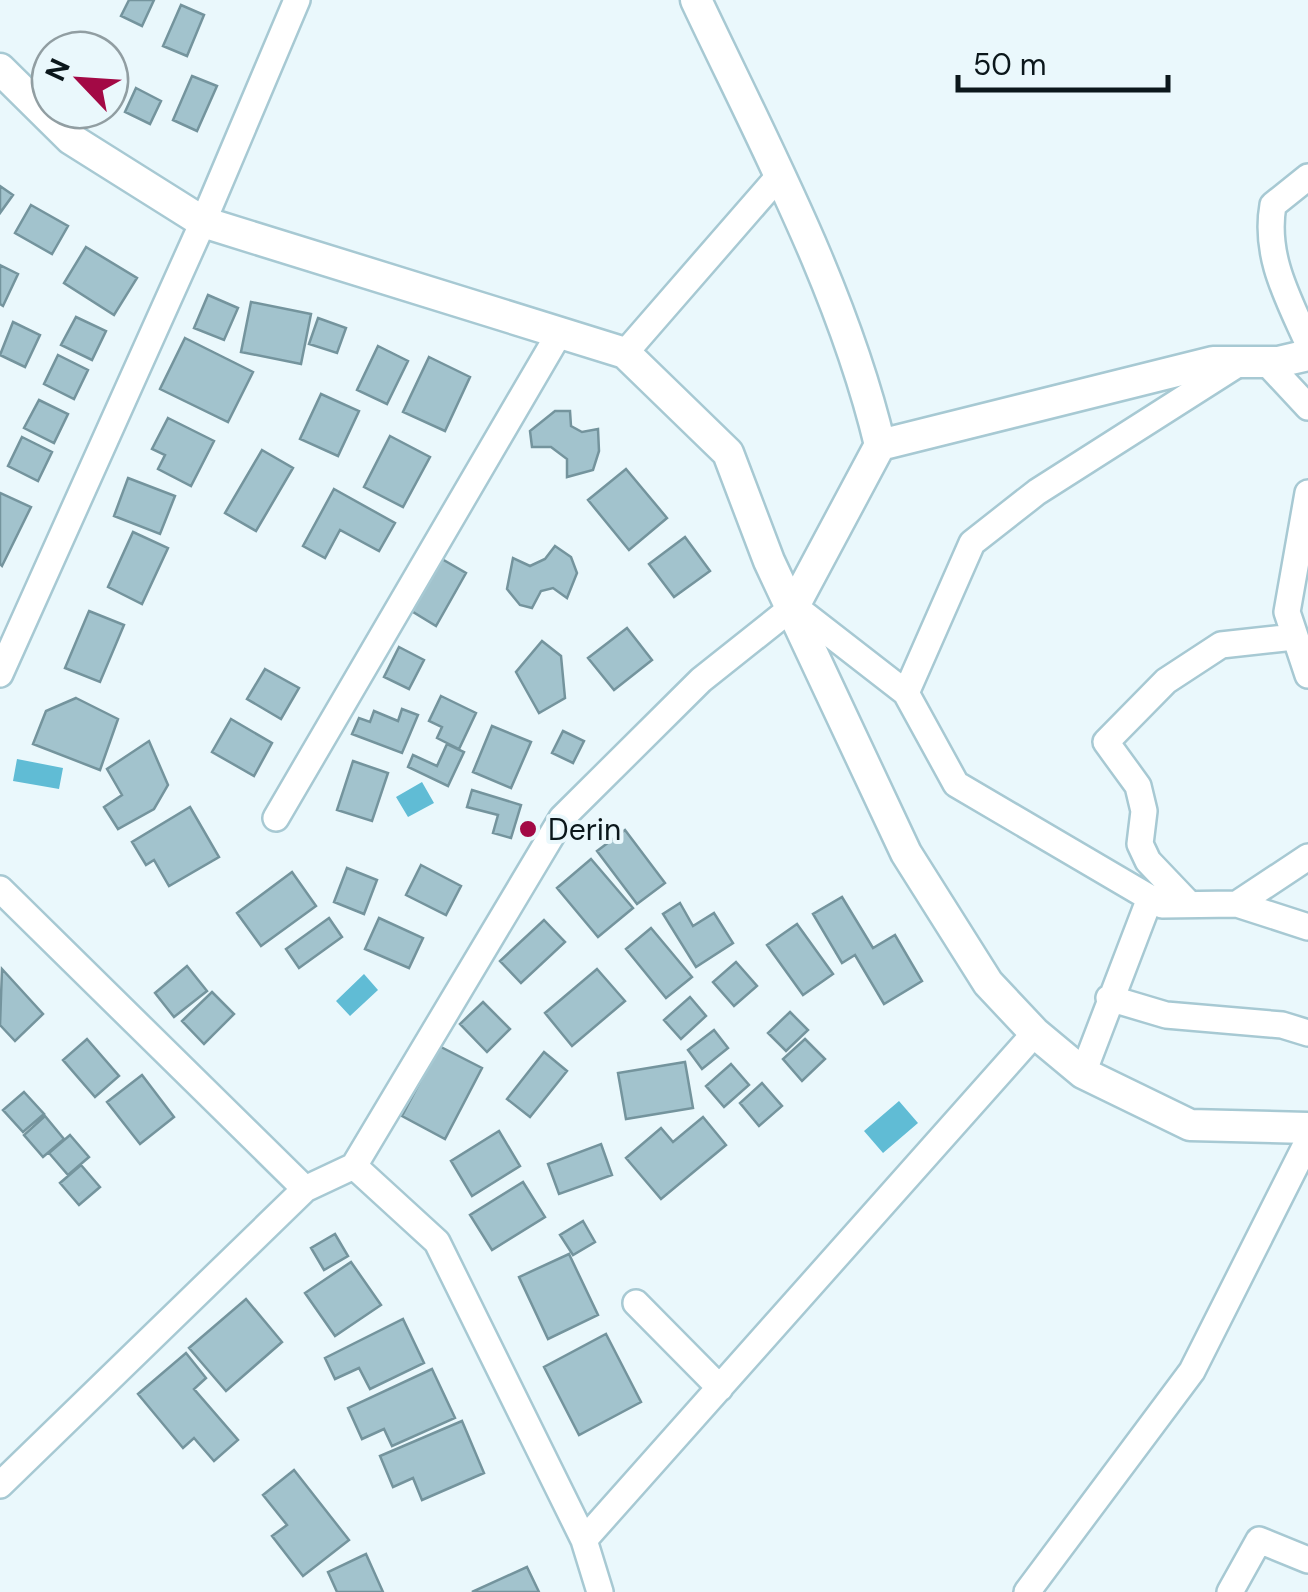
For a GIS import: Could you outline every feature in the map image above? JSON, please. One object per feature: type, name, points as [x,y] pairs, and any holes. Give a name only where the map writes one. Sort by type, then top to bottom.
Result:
[{"type":"street","points":[[0,674],[203,222],[297,0]]},
{"type":"street","points":[[0,1485],[306,1189],[354,1166],[562,818],[701,680],[794,606],[880,445],[863,375],[779,176],[696,0]]},
{"type":"street","points":[[0,69],[71,139],[203,222],[625,352],[728,453],[769,560],[794,606],[906,853],[988,983],[1035,1033],[1083,1073],[1190,1125],[1308,1128]]},
{"type":"street","points":[[625,352],[779,176]]},
{"type":"street","points":[[1308,177],[1273,205],[1270,249],[1308,342]]},
{"type":"street","points":[[276,818],[560,332]]},
{"type":"street","points":[[880,445],[1213,362],[1254,362],[1308,355]]},
{"type":"street","points":[[1254,362],[1308,407]]},
{"type":"street","points":[[906,693],[972,543],[1037,492],[1254,362]]},
{"type":"street","points":[[1308,493],[1286,612],[1308,675]]},
{"type":"street","points":[[794,606],[906,693],[956,784],[1162,904],[1238,904],[1308,927]]},
{"type":"street","points":[[1189,904],[1148,861],[1140,844],[1144,811],[1138,786],[1106,742],[1166,681],[1221,646],[1294,637]]},
{"type":"street","points":[[1238,904],[1308,856]]},
{"type":"street","points":[[0,889],[306,1189]]},
{"type":"street","points":[[1083,1073],[1108,998],[1150,898]]},
{"type":"street","points":[[1108,998],[1166,1015],[1282,1025],[1308,1034]]},
{"type":"street","points":[[584,1540],[1035,1033]]},
{"type":"street","points":[[1026,1592],[1192,1371],[1308,1142]]},
{"type":"street","points":[[354,1166],[437,1242],[584,1540],[600,1592]]},
{"type":"street","points":[[636,1303],[720,1388]]},
{"type":"street","points":[[1230,1592],[1259,1540],[1308,1560]]},
{"type":"water","points":[[17,759],[63,768],[59,789],[13,781]]},
{"type":"water","points":[[422,782],[434,803],[408,817],[396,797]]},
{"type":"water","points":[[364,974],[378,990],[350,1016],[336,1001]]},
{"type":"water","points":[[899,1101],[918,1123],[883,1153],[864,1131]]},
{"type":"building","points":[[129,0],[154,0],[142,26],[121,16]]},
{"type":"building","points":[[181,5],[204,15],[187,56],[163,46]]},
{"type":"building","points":[[192,76],[217,86],[197,131],[173,120]]},
{"type":"building","points":[[136,88],[161,101],[150,124],[130,114]]},
{"type":"building","points":[[0,186],[13,195],[0,213]]},
{"type":"building","points":[[31,205],[68,226],[52,254],[15,233]]},
{"type":"building","points":[[86,247],[137,278],[114,315],[64,283]]},
{"type":"building","points":[[0,265],[18,274],[3,306],[0,304]]},
{"type":"building","points":[[208,295],[238,308],[224,340],[194,328]]},
{"type":"building","points":[[251,302],[311,314],[301,364],[241,352]]},
{"type":"building","points":[[76,317],[106,331],[92,360],[61,345]]},
{"type":"building","points":[[318,318],[346,328],[337,353],[309,344]]},
{"type":"building","points":[[13,322],[40,335],[25,367],[0,355]]},
{"type":"building","points":[[185,338],[253,372],[228,422],[160,389]]},
{"type":"building","points":[[378,346],[408,361],[387,404],[357,390]]},
{"type":"building","points":[[58,355],[88,370],[74,399],[44,384]]},
{"type":"building","points":[[429,357],[470,377],[445,431],[403,412]]},
{"type":"building","points":[[321,394],[359,411],[338,456],[300,439]]},
{"type":"building","points":[[39,400],[68,414],[54,443],[24,428]]},
{"type":"building","points":[[555,411],[570,411],[571,426],[582,432],[598,429],[599,451],[593,470],[567,477],[567,459],[551,447],[532,447],[530,431]]},
{"type":"building","points":[[168,418],[214,441],[191,486],[158,469],[165,455],[152,449]]},
{"type":"building","points":[[390,436],[430,457],[403,507],[364,487]]},
{"type":"building","points":[[22,437],[52,452],[38,481],[8,466]]},
{"type":"building","points":[[262,450],[293,468],[256,531],[225,513]]},
{"type":"building","points":[[626,469],[667,518],[629,550],[588,500]]},
{"type":"building","points":[[128,478],[175,496],[160,534],[114,516]]},
{"type":"building","points":[[334,489],[395,523],[379,551],[340,530],[325,558],[303,546]]},
{"type":"building","points":[[0,493],[31,507],[2,566],[0,564]]},
{"type":"building","points":[[133,532],[168,548],[142,604],[108,587]]},
{"type":"building","points":[[685,537],[710,571],[674,597],[649,564]]},
{"type":"building","points":[[555,546],[571,557],[577,573],[567,598],[553,588],[541,591],[532,608],[520,605],[507,589],[513,558],[530,566],[545,559]]},
{"type":"building","points":[[435,555],[466,573],[436,626],[405,607]]},
{"type":"building","points":[[89,611],[124,625],[100,682],[65,668]]},
{"type":"building","points":[[627,628],[652,660],[614,690],[588,658]]},
{"type":"building","points":[[542,641],[561,656],[565,698],[539,713],[516,672]]},
{"type":"building","points":[[399,647],[424,660],[409,689],[384,677]]},
{"type":"building","points":[[265,669],[299,688],[281,719],[247,699]]},
{"type":"building","points":[[441,696],[476,713],[459,749],[437,738],[442,727],[429,721]]},
{"type":"building","points":[[76,698],[118,719],[100,770],[33,744],[46,711]]},
{"type":"building","points":[[402,709],[418,715],[402,753],[352,734],[359,718],[370,722],[374,711],[398,721]]},
{"type":"building","points":[[231,719],[272,743],[254,776],[212,752]]},
{"type":"building","points":[[492,726],[531,742],[511,788],[473,772]]},
{"type":"building","points":[[563,731],[584,741],[573,763],[552,753]]},
{"type":"building","points":[[149,741],[168,785],[154,809],[118,829],[104,807],[122,795],[107,769]]},
{"type":"building","points":[[447,744],[464,752],[448,786],[408,767],[413,755],[437,766]]},
{"type":"building","points":[[353,761],[388,773],[372,821],[337,810]]},
{"type":"building","points":[[472,790],[521,805],[511,838],[493,833],[498,815],[467,807]]},
{"type":"building","points":[[190,807],[219,857],[169,886],[154,860],[146,865],[132,842]]},
{"type":"building","points":[[625,830],[665,883],[637,904],[597,851]]},
{"type":"building","points":[[591,859],[633,908],[598,937],[557,888]]},
{"type":"building","points":[[421,865],[461,886],[446,915],[406,895]]},
{"type":"building","points":[[347,868],[377,880],[364,914],[334,902]]},
{"type":"building","points":[[292,872],[316,906],[261,946],[237,913]]},
{"type":"building","points":[[842,897],[873,948],[895,935],[922,981],[884,1004],[855,955],[842,963],[813,914]]},
{"type":"building","points":[[680,903],[693,926],[714,913],[733,943],[696,967],[663,914]]},
{"type":"building","points":[[329,918],[342,937],[299,968],[286,949]]},
{"type":"building","points":[[379,918],[423,938],[409,968],[365,949]]},
{"type":"building","points":[[544,920],[565,942],[521,983],[500,961]]},
{"type":"building","points":[[797,924],[833,974],[803,995],[767,945]]},
{"type":"building","points":[[651,928],[692,977],[666,998],[626,949]]},
{"type":"building","points":[[736,962],[757,986],[734,1006],[713,982]]},
{"type":"building","points":[[187,966],[207,991],[174,1017],[155,993]]},
{"type":"building","points":[[2,969],[43,1014],[15,1041],[0,1025]]},
{"type":"building","points":[[597,969],[625,1001],[572,1046],[545,1013]]},
{"type":"building","points":[[212,992],[234,1014],[204,1044],[182,1021]]},
{"type":"building","points":[[690,997],[706,1016],[681,1039],[664,1020]]},
{"type":"building","points":[[483,1002],[510,1029],[487,1052],[460,1024]]},
{"type":"building","points":[[790,1012],[808,1030],[786,1051],[768,1033]]},
{"type":"building","points":[[714,1030],[728,1048],[702,1069],[688,1050]]},
{"type":"building","points":[[87,1039],[119,1076],[95,1097],[63,1060]]},
{"type":"building","points":[[805,1039],[825,1059],[802,1081],[783,1059]]},
{"type":"building","points":[[439,1046],[482,1068],[445,1139],[402,1116]]},
{"type":"building","points":[[544,1052],[567,1071],[530,1117],[507,1099]]},
{"type":"building","points":[[685,1062],[693,1108],[626,1119],[618,1073]]},
{"type":"building","points":[[731,1064],[749,1085],[724,1107],[706,1086]]},
{"type":"building","points":[[142,1075],[174,1117],[140,1144],[107,1102]]},
{"type":"building","points":[[762,1083],[782,1106],[759,1126],[740,1103]]},
{"type":"building","points":[[24,1092],[44,1114],[23,1132],[3,1110]]},
{"type":"building","points":[[45,1116],[64,1139],[43,1157],[24,1135]]},
{"type":"building","points":[[703,1117],[726,1145],[661,1199],[626,1158],[661,1128],[673,1142]]},
{"type":"building","points":[[499,1131],[520,1166],[472,1196],[451,1161]]},
{"type":"building","points":[[70,1135],[89,1157],[68,1175],[49,1153]]},
{"type":"building","points":[[601,1144],[612,1175],[559,1194],[548,1164]]},
{"type":"building","points":[[81,1165],[100,1187],[79,1205],[60,1183]]},
{"type":"building","points":[[523,1182],[545,1217],[492,1250],[470,1215]]},
{"type":"building","points":[[583,1221],[595,1242],[573,1255],[560,1235]]},
{"type":"building","points":[[335,1234],[348,1256],[324,1270],[311,1248]]},
{"type":"building","points":[[569,1254],[598,1315],[548,1339],[519,1277]]},
{"type":"building","points":[[351,1262],[381,1305],[335,1336],[305,1293]]},
{"type":"building","points":[[246,1299],[282,1342],[226,1391],[189,1348]]},
{"type":"building","points":[[403,1319],[424,1363],[370,1389],[359,1368],[335,1379],[325,1358]]},
{"type":"building","points":[[606,1334],[641,1402],[579,1435],[544,1367]]},
{"type":"building","points":[[186,1353],[206,1378],[194,1389],[238,1440],[214,1461],[194,1438],[183,1448],[138,1394]]},
{"type":"building","points":[[432,1369],[455,1418],[392,1446],[384,1429],[362,1439],[348,1408]]},
{"type":"building","points":[[462,1421],[484,1473],[422,1500],[413,1478],[393,1487],[380,1456]]},
{"type":"building","points":[[294,1470],[349,1540],[303,1576],[272,1536],[287,1525],[263,1495]]},
{"type":"building","points":[[366,1554],[383,1592],[337,1592],[328,1572]]},
{"type":"building","points":[[527,1567],[539,1592],[472,1592]]},
{"type":"place","name":"Derin","points":[[528,829]]}]
